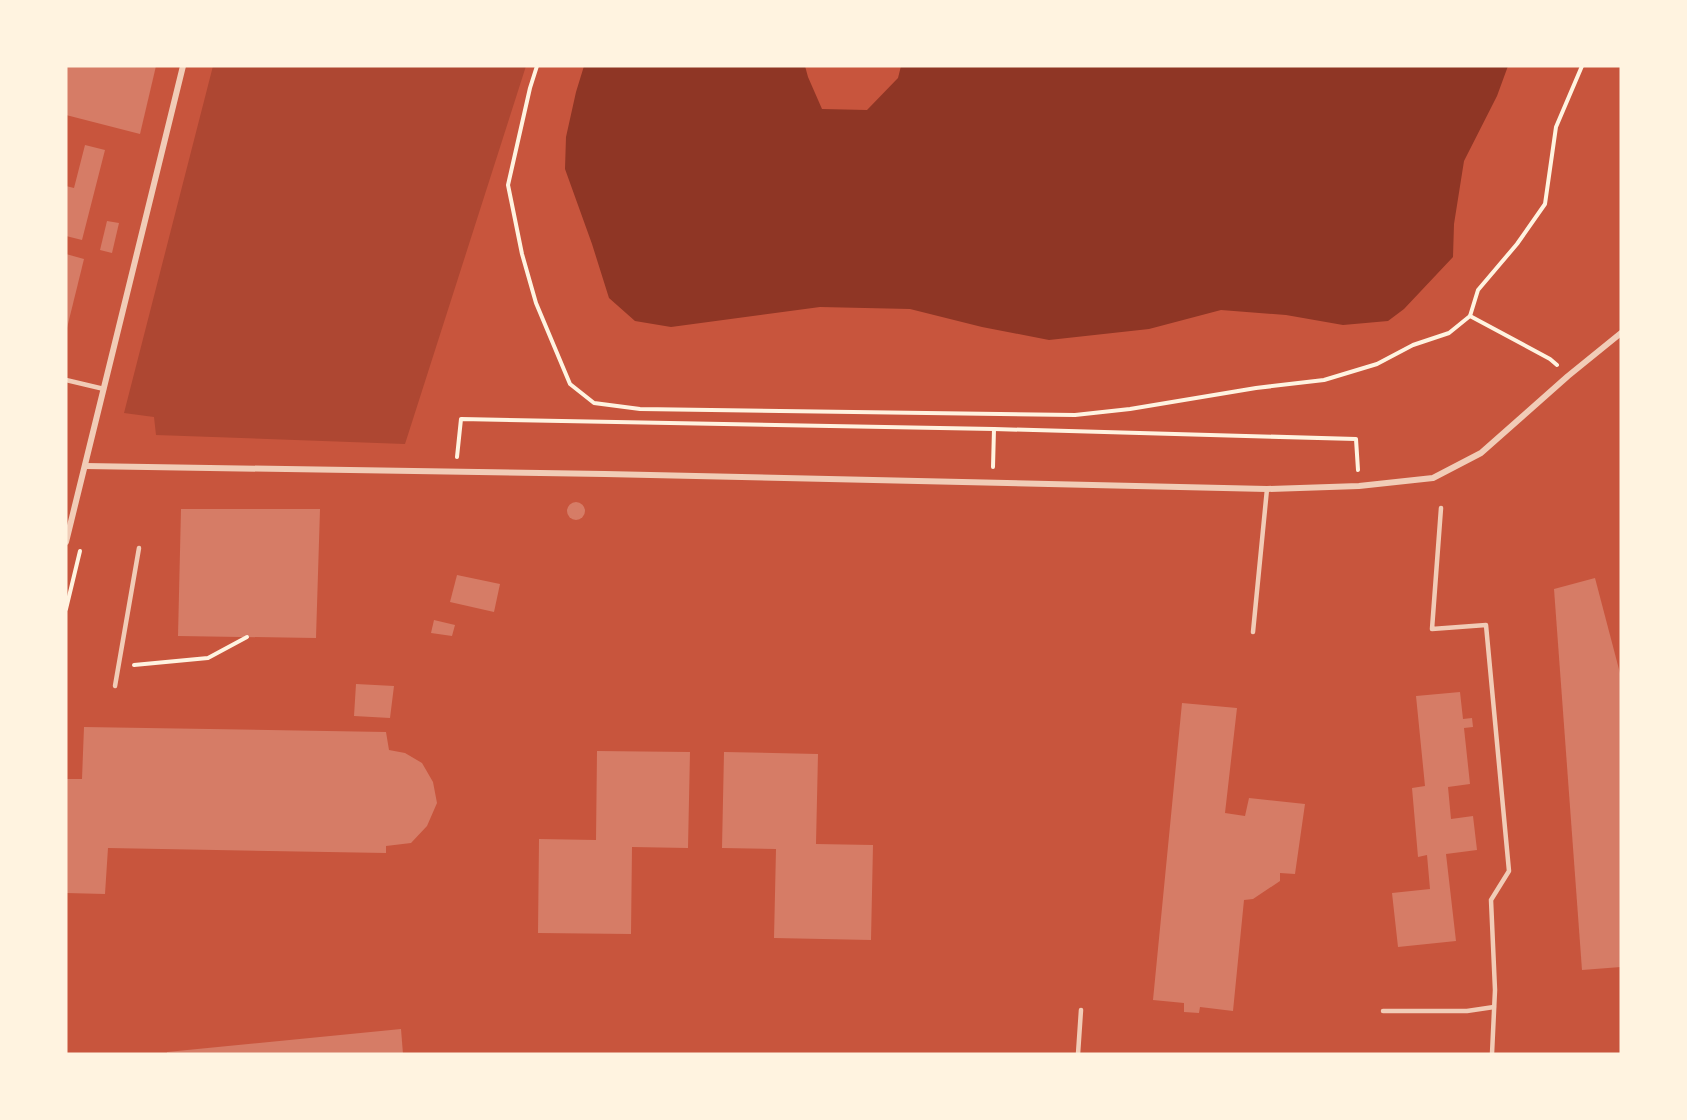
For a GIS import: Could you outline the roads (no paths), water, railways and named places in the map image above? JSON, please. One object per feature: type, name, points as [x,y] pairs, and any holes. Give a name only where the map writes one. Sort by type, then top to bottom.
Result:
[{"type":"street","points":[[66,542],[183,66]]},
{"type":"street","points":[[85,466],[455,471],[1267,489],[1359,486],[1433,478],[1481,453],[1568,376],[1621,333]]},
{"type":"lane","points":[[66,380],[104,389]]},
{"type":"lane","points":[[1253,632],[1267,489]]},
{"type":"lane","points":[[1441,508],[1432,628],[1486,625],[1509,871],[1491,900],[1495,990],[1492,1054]]},
{"type":"lane","points":[[115,686],[139,548]]},
{"type":"lane","points":[[1383,1011],[1467,1011],[1494,1007]]},
{"type":"lane","points":[[1078,1054],[1081,1010]]}]
